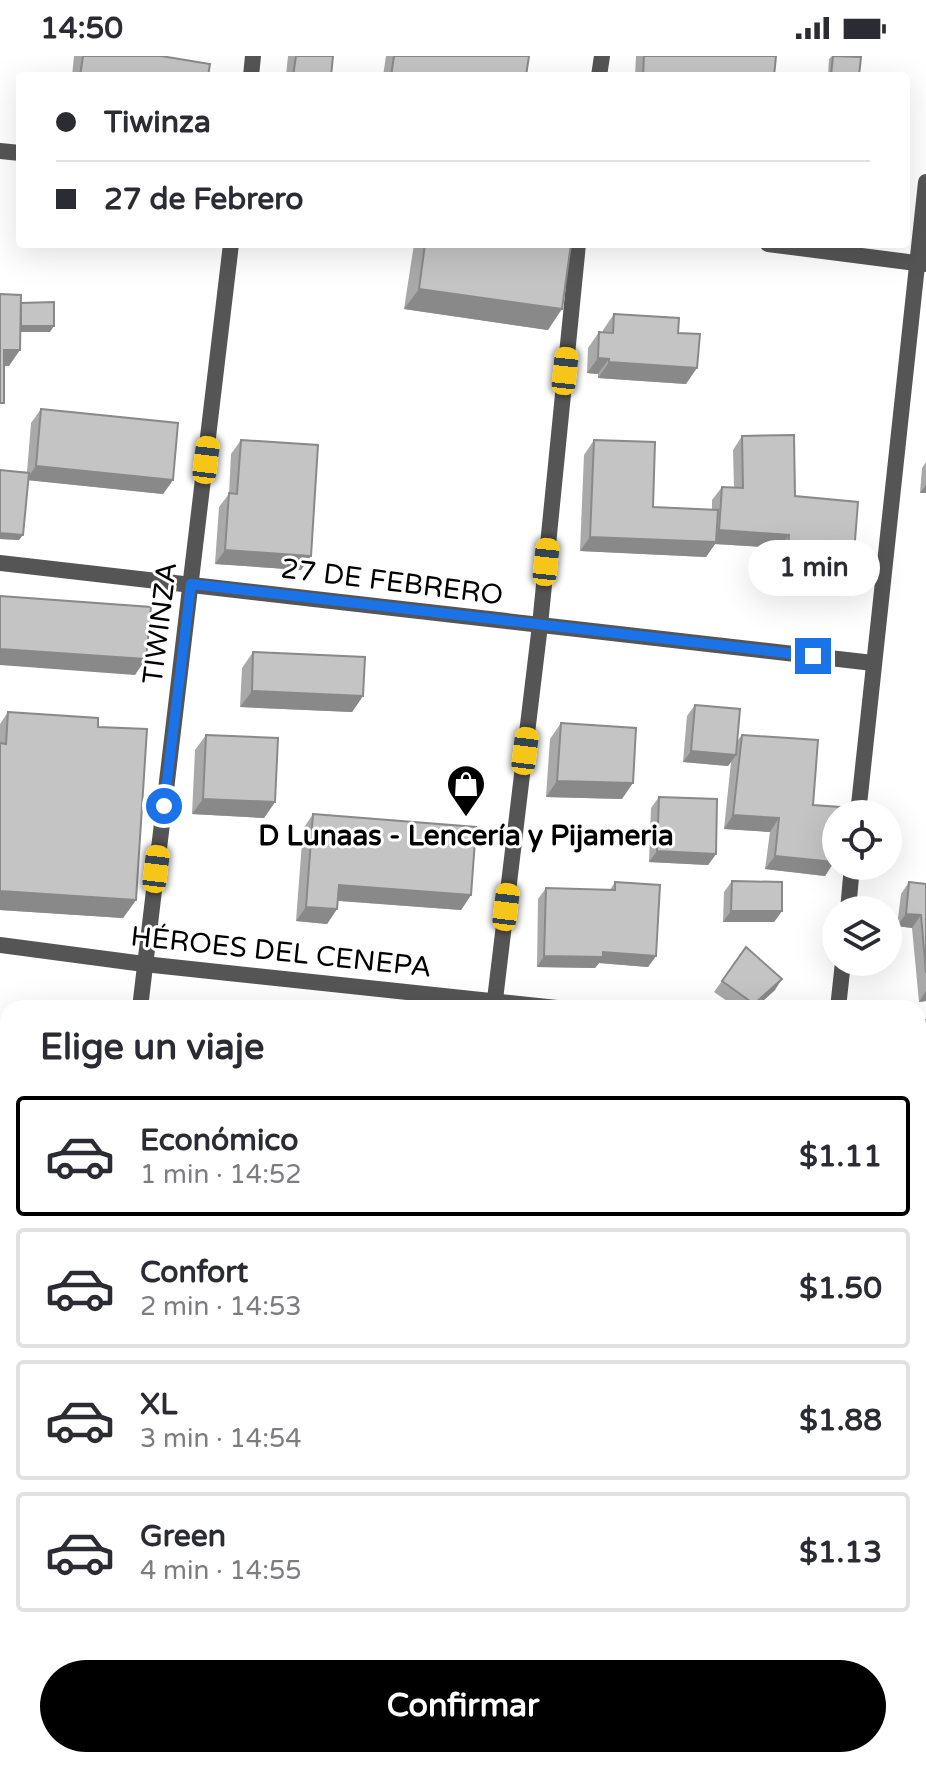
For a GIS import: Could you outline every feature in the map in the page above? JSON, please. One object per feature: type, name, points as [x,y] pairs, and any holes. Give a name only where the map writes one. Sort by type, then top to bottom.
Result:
[{"type":"street","points":[[859,800],[921,264],[926,182]]},
{"type":"street","name":"TIWINZA","points":[[141,1000],[231,248]]},
{"type":"street","points":[[496,1000],[540,625],[578,248]]},
{"type":"street","points":[[799,248],[921,264]]},
{"type":"street","name":"27 DE FEBRERO","points":[[0,563],[873,663]]},
{"type":"street","name":"HÉROES DEL CENEPA","points":[[0,945],[452,1000]]},
{"type":"street","points":[[839,1000],[841,976]]},
{"type":"building","points":[[83,56],[161,56],[210,64],[209,72],[81,72]]},
{"type":"building","points":[[296,56],[333,56],[331,72],[294,72]]},
{"type":"building","points":[[394,56],[529,56],[527,72],[392,72]]},
{"type":"building","points":[[644,56],[776,56],[774,72],[643,72]]},
{"type":"building","points":[[833,56],[861,57],[859,72],[831,72]]},
{"type":"building","points":[[424,248],[570,248],[562,309],[419,289]]},
{"type":"building","points":[[0,294],[21,295],[20,350],[4,350],[4,403],[0,403]]},
{"type":"building","points":[[54,302],[54,326],[21,326],[21,303]]},
{"type":"building","points":[[614,314],[679,318],[678,333],[700,334],[697,368],[609,362],[609,359],[598,358],[599,332],[613,333]]},
{"type":"building","points":[[41,409],[178,423],[173,480],[36,466]]},
{"type":"building","points":[[794,435],[795,496],[858,502],[853,566],[787,561],[789,535],[719,530],[722,487],[743,488],[742,436]]},
{"type":"building","points":[[241,440],[318,445],[311,556],[225,550],[229,493],[237,494]]},
{"type":"building","points":[[594,440],[655,442],[653,507],[718,510],[716,542],[590,537]]},
{"type":"building","points":[[0,470],[29,473],[23,535],[0,533]]},
{"type":"building","points":[[0,596],[151,607],[146,659],[0,649]]},
{"type":"building","points":[[253,652],[365,657],[363,696],[252,691]]},
{"type":"building","points":[[695,705],[740,709],[736,755],[691,751]]},
{"type":"building","points":[[8,712],[98,718],[98,727],[147,729],[136,900],[0,891],[0,743],[6,744]]},
{"type":"building","points":[[561,723],[636,728],[633,783],[557,781]]},
{"type":"building","points":[[206,735],[278,738],[275,802],[203,799]]},
{"type":"building","points":[[742,735],[818,740],[813,805],[822,806],[822,861],[775,856],[779,818],[733,815]]},
{"type":"building","points":[[659,797],[717,799],[716,854],[657,851]]},
{"type":"building","points":[[313,814],[476,827],[471,895],[339,885],[337,909],[306,907]]},
{"type":"building","points":[[732,881],[782,882],[782,911],[731,911]]},
{"type":"building","points":[[615,882],[660,885],[656,956],[603,952],[603,957],[544,956],[546,888],[615,890]]},
{"type":"building","points":[[909,882],[926,884],[926,973],[921,915],[906,914]]},
{"type":"building","points":[[746,947],[782,979],[758,1000],[748,1000],[722,981]]},
{"type":"place","name":"D Lunaas - Lencería y Pijameria","points":[[466,818]]},
{"type":"route","points":[[164,806],[191,584],[813,656]]}]
